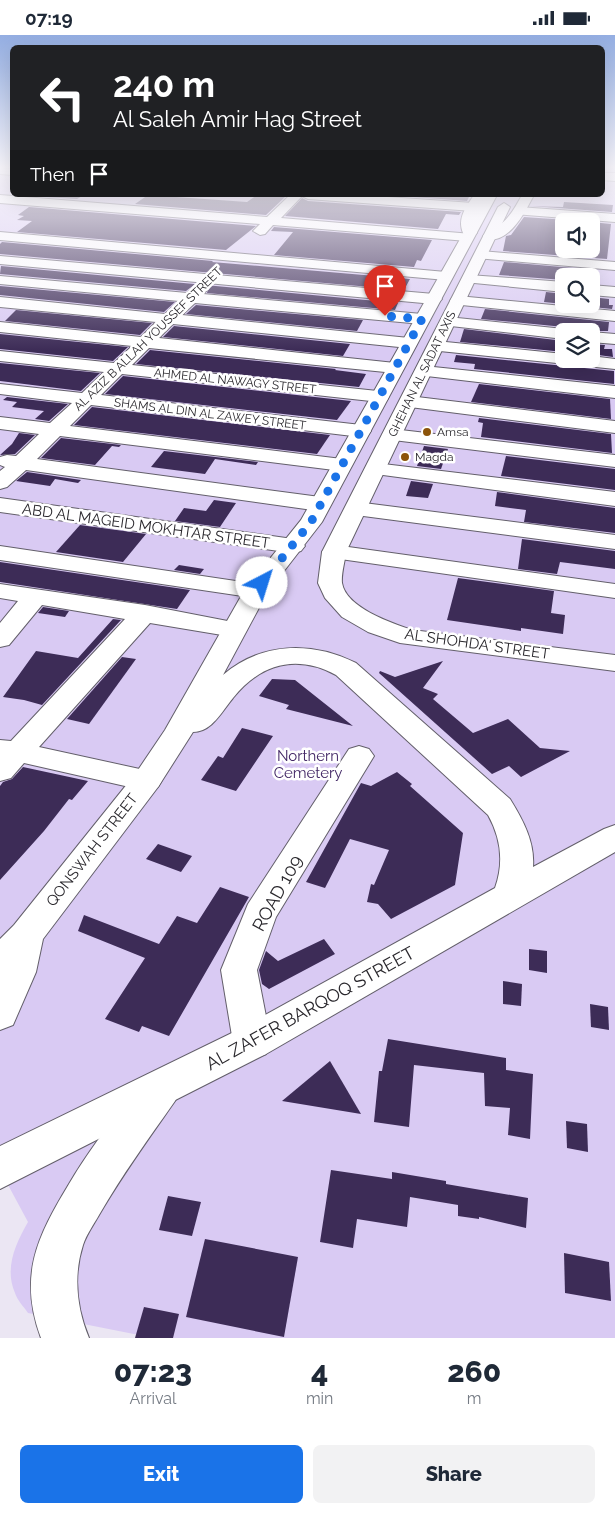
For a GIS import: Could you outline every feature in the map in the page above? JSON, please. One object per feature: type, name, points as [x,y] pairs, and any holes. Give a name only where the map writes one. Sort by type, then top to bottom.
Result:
[{"type":"main road","points":[[0,258],[44,229]]},
{"type":"main road","name":"AL AZIZ B ALLAH YOUSSEF STREET","points":[[0,483],[234,256],[249,236],[259,229]]},
{"type":"main road","points":[[291,308],[309,288],[352,229]]},
{"type":"main road","points":[[363,229],[508,240]]},
{"type":"main road","points":[[468,237],[469,229]]},
{"type":"main road","name":"GHEHAN AL SADAT AXIS","points":[[178,733],[256,591],[311,522],[472,229]]},
{"type":"main road","name":"GHEHAN AL SADAT AXIS","points":[[468,237],[476,229]]},
{"type":"main road","points":[[468,237],[502,232],[506,229]]},
{"type":"main road","points":[[0,236],[446,276]]},
{"type":"main road","name":"GHEHAN AL SADAT AXIS","points":[[334,552],[481,255],[468,237]]},
{"type":"main road","points":[[481,255],[615,266]]},
{"type":"main road","points":[[0,258],[434,299]]},
{"type":"main road","points":[[470,277],[555,282]]},
{"type":"main road","points":[[470,277],[555,286]]},
{"type":"main road","points":[[0,280],[422,319]]},
{"type":"main road","points":[[600,286],[615,287]]},
{"type":"main road","points":[[600,291],[615,292]]},
{"type":"main road","points":[[458,301],[615,316]]},
{"type":"main road","points":[[0,302],[409,343]]},
{"type":"main road","points":[[448,322],[555,333]]},
{"type":"main road","points":[[0,327],[395,368]]},
{"type":"main road","points":[[600,338],[615,339]]},
{"type":"main road","points":[[436,346],[555,358]]},
{"type":"main road","name":"AHMED AL NAWAGY STREET","points":[[0,356],[380,396]]},
{"type":"main road","points":[[600,362],[615,364]]},
{"type":"main road","points":[[424,371],[615,392]]},
{"type":"main road","name":"SHAMS AL DIN AL ZAWEY STREET","points":[[0,389],[361,431]]},
{"type":"main road","points":[[409,402],[615,427]]},
{"type":"main road","points":[[0,423],[342,465]]},
{"type":"main road","points":[[392,435],[615,461]]},
{"type":"main road","points":[[0,460],[320,504]]},
{"type":"main road","points":[[375,469],[615,499]]},
{"type":"main road","name":"ABD AL MAGEID MOKHTAR STREET","points":[[0,505],[293,546]]},
{"type":"main road","points":[[356,509],[615,542]]},
{"type":"main road","points":[[334,552],[615,591]]},
{"type":"main road","name":"AL SHOHDA' STREET","points":[[334,552],[330,583],[334,593],[351,612],[377,627],[409,637],[615,663]]},
{"type":"main road","points":[[0,553],[256,591]]},
{"type":"main road","points":[[0,591],[145,613],[234,629]]},
{"type":"main road","points":[[0,639],[36,596]]},
{"type":"main road","points":[[6,757],[145,613]]},
{"type":"main road","points":[[178,733],[204,716],[229,684],[240,675],[265,661],[276,657],[302,655],[321,657],[337,663],[499,807],[513,831],[517,853],[516,880],[509,897]]},
{"type":"main road","name":"QONSWAH STREET","points":[[0,963],[26,935],[147,780],[178,733]]},
{"type":"main road","name":"ROAD 109","points":[[252,1042],[239,970],[260,914],[359,756]]},
{"type":"main road","points":[[6,757],[147,780]]},
{"type":"main road","name":"AL ZAFER BARQOQ STREET","points":[[8,1160],[161,1088],[252,1042],[615,837]]},
{"type":"main road","points":[[0,1014],[18,973],[26,935]]},
{"type":"main road","points":[[65,1338],[57,1317],[54,1290],[56,1263],[62,1237],[103,1167],[161,1088]]},
{"type":"green space","name":"Northern Cemetery","points":[[0,229],[555,229],[555,258],[600,258],[600,229],[615,229],[615,1338],[154,1338],[28,1313],[16,1296],[12,1284],[11,1265],[19,1238],[28,1222],[0,1170]]},
{"type":"building","points":[[21,229],[252,229],[226,250],[17,232]]},
{"type":"building","points":[[273,229],[296,229],[432,240],[421,261],[417,260],[414,267],[274,255],[293,232],[271,231]]},
{"type":"building","points":[[515,229],[555,229],[555,255],[503,251],[506,236],[511,235]]},
{"type":"building","points":[[600,229],[610,229],[607,259],[594,258],[600,258]]},
{"type":"building","points":[[2,242],[410,279],[404,290],[0,254],[0,244]]},
{"type":"building","points":[[504,262],[573,268],[555,268],[555,279],[499,275]]},
{"type":"building","points":[[1,266],[398,303],[395,310],[207,293],[208,289],[201,285],[194,285],[186,291],[0,274]]},
{"type":"building","points":[[0,286],[175,302],[164,312],[0,295]]},
{"type":"building","points":[[546,292],[555,293],[555,303],[544,302]]},
{"type":"building","points":[[600,298],[609,299],[609,305],[613,305],[612,309],[600,308]]},
{"type":"building","points":[[196,305],[363,320],[357,331],[186,314]]},
{"type":"building","points":[[485,309],[609,322],[608,331],[600,331],[600,323],[555,323],[555,326],[481,319]]},
{"type":"building","points":[[16,310],[152,323],[140,335],[5,321]]},
{"type":"building","points":[[174,326],[350,344],[343,356],[163,337]]},
{"type":"building","points":[[464,329],[555,340],[555,351],[460,342]]},
{"type":"building","points":[[0,334],[128,347],[113,361],[0,349]]},
{"type":"building","points":[[600,345],[605,345],[604,349],[612,349],[613,357],[600,355]]},
{"type":"building","points":[[150,350],[336,369],[366,374],[359,387],[136,364]]},
{"type":"building","points":[[456,355],[555,365],[555,368],[614,371],[614,384],[474,369],[475,364],[454,362]]},
{"type":"building","points":[[0,363],[100,373],[81,391],[0,381]]},
{"type":"building","points":[[123,376],[351,401],[337,420],[105,394]]},
{"type":"building","points":[[479,384],[610,399],[611,419],[471,402]]},
{"type":"building","points":[[7,397],[68,404],[49,421],[35,419],[44,411],[12,407],[17,402],[3,400]]},
{"type":"building","points":[[92,407],[330,435],[317,454],[74,425]]},
{"type":"building","points":[[479,418],[611,434],[612,453],[481,437],[483,423],[478,422]]},
{"type":"building","points":[[19,433],[35,435],[15,454],[0,455],[12,444]]},
{"type":"building","points":[[61,438],[121,445],[119,447],[112,446],[95,465],[41,458]]},
{"type":"building","points":[[424,446],[448,449],[441,469],[417,466]]},
{"type":"building","points":[[164,451],[258,462],[256,465],[215,459],[205,474],[151,467]]},
{"type":"building","points":[[506,456],[615,469],[615,490],[501,476]]},
{"type":"building","points":[[27,472],[81,480],[78,483],[55,479],[50,486],[16,481]]},
{"type":"building","points":[[411,481],[433,484],[428,498],[406,496]]},
{"type":"building","points":[[497,492],[615,508],[615,533],[524,522],[526,510],[495,506]]},
{"type":"building","points":[[214,500],[236,503],[220,527],[175,521],[184,508],[206,511]]},
{"type":"building","points":[[80,525],[146,534],[123,562],[56,552]]},
{"type":"building","points":[[522,539],[615,551],[615,569],[560,562],[557,574],[518,569]]},
{"type":"building","points":[[0,562],[190,590],[177,609],[0,582]]},
{"type":"building","points":[[179,565],[204,569],[200,574],[174,570]]},
{"type":"building","points":[[458,578],[554,591],[551,613],[565,615],[563,634],[521,628],[521,631],[447,620]]},
{"type":"building","points":[[43,607],[69,611],[65,617],[38,613]]},
{"type":"building","points":[[113,619],[121,620],[42,705],[3,697],[36,651],[78,658]]},
{"type":"building","points":[[122,657],[136,659],[89,724],[67,719]]},
{"type":"building","points":[[443,661],[423,688],[438,694],[433,699],[473,733],[508,719],[540,748],[570,751],[521,777],[509,766],[492,774],[379,673],[380,671],[395,677]]},
{"type":"building","points":[[272,679],[295,680],[353,726],[286,709],[289,705],[259,696]]},
{"type":"building","points":[[242,728],[273,736],[236,791],[201,780],[218,756],[223,758]]},
{"type":"building","points":[[23,767],[88,781],[72,800],[69,799],[44,831],[0,880],[0,786],[3,782],[12,779]]},
{"type":"building","points":[[397,772],[463,833],[455,885],[391,919],[378,904],[367,902],[371,884],[374,885],[389,850],[350,839],[325,888],[306,882],[361,783],[371,786]]},
{"type":"building","points":[[158,844],[192,856],[181,872],[146,859]]},
{"type":"building","points":[[220,887],[249,897],[169,1036],[142,1026],[139,1032],[105,1019],[145,958],[78,931],[84,915],[159,944],[177,916],[197,923]]},
{"type":"building","points":[[324,939],[335,954],[269,989],[262,984],[259,970],[266,951],[278,961]]},
{"type":"building","points":[[529,949],[547,951],[547,973],[529,970]]},
{"type":"building","points":[[503,981],[522,984],[521,1006],[503,1004]]},
{"type":"building","points":[[590,1004],[608,1007],[609,1030],[591,1027]]},
{"type":"building","points":[[388,1039],[506,1058],[506,1070],[533,1074],[530,1139],[508,1135],[510,1108],[485,1106],[484,1073],[414,1065],[409,1127],[374,1122],[379,1071],[382,1071]]},
{"type":"building","points":[[330,1061],[361,1114],[282,1101]]},
{"type":"building","points":[[566,1121],[587,1124],[588,1152],[567,1148]]},
{"type":"building","points":[[331,1170],[392,1179],[392,1172],[446,1181],[446,1184],[528,1198],[526,1228],[479,1217],[479,1219],[458,1216],[458,1205],[410,1197],[407,1227],[357,1219],[353,1248],[320,1242]]},
{"type":"building","points":[[168,1196],[201,1202],[192,1236],[159,1230]]},
{"type":"building","points":[[205,1239],[298,1257],[284,1337],[186,1317]]},
{"type":"building","points":[[564,1253],[609,1262],[611,1301],[565,1293]]},
{"type":"building","points":[[144,1307],[179,1314],[173,1338],[135,1338]]},
{"type":"place","name":"Amsa","points":[[427,432]]},
{"type":"place","name":"Magda","points":[[405,457]]},
{"type":"route","points":[[262,583],[311,522],[422,319],[385,316]]}]
